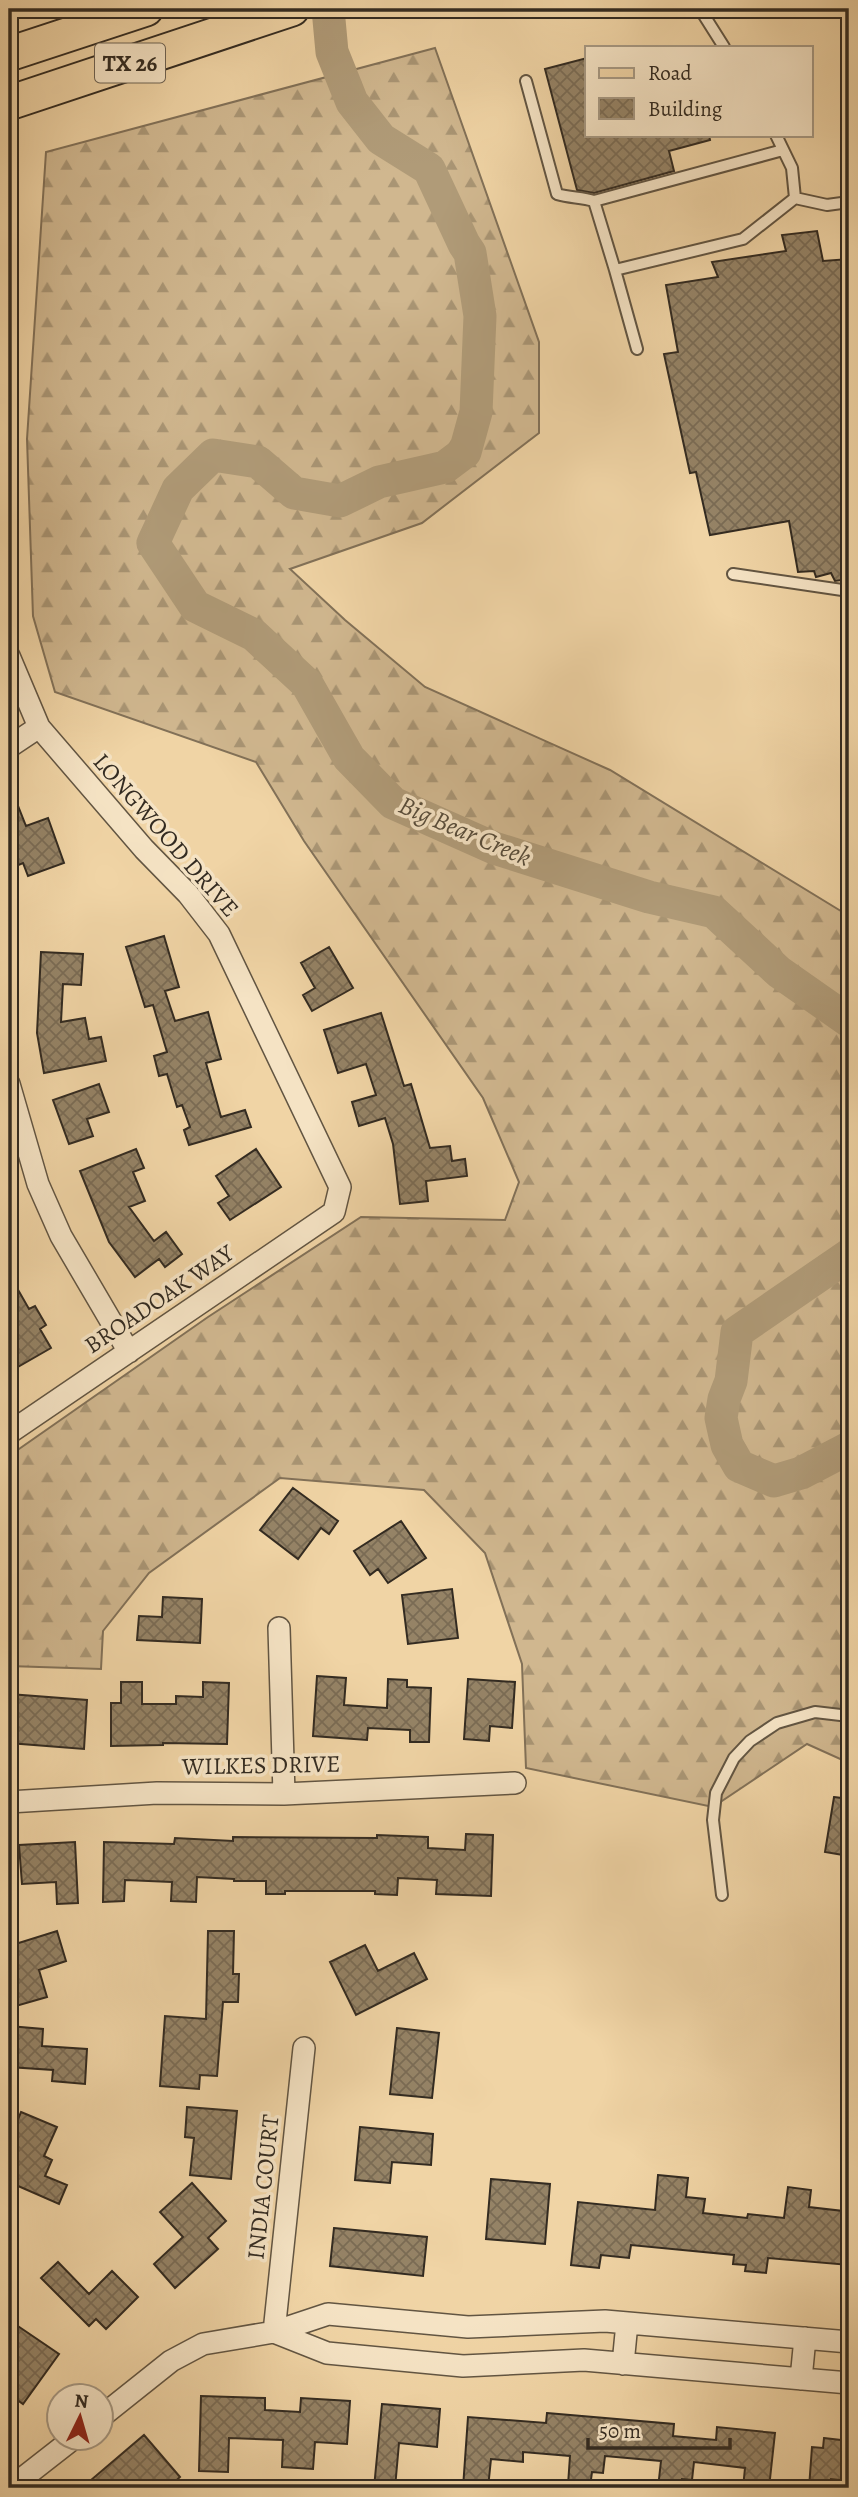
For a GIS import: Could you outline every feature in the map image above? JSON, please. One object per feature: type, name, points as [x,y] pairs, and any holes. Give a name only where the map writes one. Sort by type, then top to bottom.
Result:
[{"type":"main road","name":"TX 26","points":[[9,54],[146,9]]},
{"type":"main road","name":"TX 26","points":[[9,103],[292,9]]},
{"type":"street","name":"LONGWOOD DRIVE","points":[[9,656],[39,727],[144,849],[188,894],[219,934],[340,1187],[337,1207]]},
{"type":"street","points":[[9,747],[39,727]]},
{"type":"street","points":[[9,1084],[38,1184],[61,1236],[129,1352]]},
{"type":"street","name":"BROADOAK WAY","points":[[9,1433],[334,1212],[337,1207]]},
{"type":"street","points":[[279,1628],[284,1794]]},
{"type":"street","name":"WILKES DRIVE","points":[[9,1802],[157,1793],[284,1794],[515,1783]]},
{"type":"street","name":"INDIA COURT","points":[[274,2332],[304,2048]]},
{"type":"street","points":[[116,2405],[171,2361],[204,2344],[274,2332],[328,2314],[468,2327],[606,2321],[849,2342]]},
{"type":"street","points":[[623,2364],[627,2323]]},
{"type":"street","points":[[274,2332],[327,2353],[463,2366],[584,2360],[849,2383]]},
{"type":"street","points":[[801,2379],[805,2338]]},
{"type":"street","points":[[10,2488],[56,2452]]},
{"type":"lane","points":[[700,9],[723,46]]},
{"type":"lane","points":[[526,81],[558,194],[572,199],[579,197],[594,201],[783,150]]},
{"type":"lane","points":[[776,136],[792,168],[795,198]]},
{"type":"lane","points":[[615,270],[743,239],[795,198]]},
{"type":"lane","points":[[795,198],[827,205],[849,202]]},
{"type":"lane","points":[[594,201],[637,349]]},
{"type":"lane","points":[[733,574],[849,591]]},
{"type":"lane","points":[[722,1895],[713,1820],[716,1793],[734,1758],[750,1741],[777,1723],[815,1712],[849,1716]]},
{"type":"green space","points":[[435,48],[539,342],[539,433],[422,523],[290,569],[345,620],[425,687],[610,770],[849,916],[849,1763],[807,1744],[713,1807],[526,1768],[522,1664],[485,1553],[424,1490],[280,1478],[149,1573],[103,1631],[101,1669],[9,1666],[9,1456],[208,1317],[361,1217],[505,1220],[519,1182],[483,1098],[304,841],[256,762],[55,692],[33,616],[27,439],[46,152]]},
{"type":"building","points":[[585,59],[585,136],[709,136],[710,140],[669,151],[674,171],[594,193],[577,190],[545,69]]},
{"type":"building","points":[[817,231],[823,261],[849,259],[849,579],[835,581],[831,573],[816,577],[814,571],[798,572],[789,521],[710,535],[696,472],[690,473],[664,354],[678,352],[666,285],[718,277],[712,262],[786,251],[782,235]]},
{"type":"building","points":[[9,783],[26,826],[48,818],[64,863],[28,876],[23,863],[9,869]]},
{"type":"building","points":[[164,936],[179,987],[165,991],[175,1021],[208,1012],[221,1059],[206,1063],[221,1117],[245,1110],[251,1127],[189,1145],[184,1130],[190,1127],[182,1105],[177,1107],[167,1074],[159,1076],[154,1056],[167,1052],[153,1005],[145,1007],[126,947]]},
{"type":"building","points":[[329,947],[353,988],[312,1011],[303,995],[315,988],[301,963]]},
{"type":"building","points":[[41,952],[83,954],[81,985],[63,984],[61,1022],[85,1018],[89,1039],[101,1037],[106,1061],[44,1073],[37,1033]]},
{"type":"building","points":[[381,1013],[404,1086],[411,1084],[430,1148],[450,1146],[452,1161],[465,1159],[467,1176],[426,1181],[428,1201],[400,1204],[393,1144],[385,1118],[359,1126],[352,1102],[376,1095],[366,1064],[338,1073],[324,1030]]},
{"type":"building","points":[[99,1084],[109,1112],[87,1119],[93,1136],[69,1144],[53,1100]]},
{"type":"building","points":[[136,1149],[144,1168],[133,1172],[145,1201],[129,1207],[154,1241],[166,1232],[182,1254],[165,1267],[159,1259],[135,1277],[109,1242],[80,1171]]},
{"type":"building","points":[[256,1149],[281,1187],[230,1220],[218,1203],[229,1196],[216,1176]]},
{"type":"building","points":[[9,1274],[29,1309],[35,1306],[46,1325],[40,1329],[51,1348],[9,1372]]},
{"type":"building","points":[[293,1488],[338,1521],[329,1534],[321,1528],[298,1559],[260,1530]]},
{"type":"building","points":[[401,1521],[426,1558],[388,1583],[378,1569],[370,1575],[354,1551]]},
{"type":"building","points":[[452,1589],[458,1638],[408,1644],[402,1595]]},
{"type":"building","points":[[163,1597],[202,1599],[200,1643],[137,1640],[139,1616],[162,1617]]},
{"type":"building","points":[[317,1676],[346,1678],[344,1705],[387,1708],[388,1679],[407,1680],[407,1687],[431,1688],[429,1742],[410,1742],[410,1730],[368,1728],[367,1740],[313,1736]]},
{"type":"building","points":[[468,1679],[515,1682],[512,1728],[490,1726],[489,1741],[464,1739]]},
{"type":"building","points":[[121,1682],[142,1682],[142,1704],[176,1704],[176,1696],[203,1697],[203,1682],[229,1683],[227,1744],[163,1743],[111,1746],[111,1703],[121,1703]]},
{"type":"building","points":[[9,1694],[87,1700],[84,1749],[9,1743]]},
{"type":"building","points":[[834,1797],[849,1799],[849,1856],[825,1852]]},
{"type":"building","points":[[466,1834],[493,1835],[491,1896],[436,1894],[437,1880],[398,1878],[397,1895],[375,1894],[375,1891],[285,1891],[285,1894],[266,1894],[266,1881],[197,1877],[196,1902],[171,1901],[172,1882],[125,1880],[124,1901],[103,1902],[104,1842],[174,1844],[175,1838],[233,1841],[233,1837],[377,1838],[377,1835],[428,1837],[428,1848],[465,1850]]},
{"type":"building","points":[[75,1842],[78,1903],[57,1904],[56,1882],[22,1884],[19,1845]]},
{"type":"building","points":[[57,1931],[66,1961],[39,1970],[47,1997],[9,2008],[9,1946]]},
{"type":"building","points":[[208,1931],[234,1931],[233,1974],[239,1974],[238,2002],[223,2002],[217,2076],[200,2075],[199,2089],[160,2086],[165,2016],[206,2019]]},
{"type":"building","points":[[365,1945],[378,1971],[414,1953],[427,1979],[356,2015],[330,1962]]},
{"type":"building","points":[[9,2026],[43,2029],[42,2046],[87,2049],[85,2084],[52,2081],[53,2070],[9,2067]]},
{"type":"building","points":[[397,2028],[439,2033],[432,2098],[390,2094]]},
{"type":"building","points":[[187,2107],[237,2111],[231,2179],[190,2175],[194,2138],[185,2137]]},
{"type":"building","points":[[21,2112],[57,2127],[44,2156],[52,2160],[45,2176],[67,2185],[59,2204],[9,2182],[9,2141]]},
{"type":"building","points":[[360,2127],[433,2134],[431,2165],[392,2162],[390,2183],[355,2180]]},
{"type":"building","points":[[658,2175],[688,2178],[686,2197],[705,2199],[703,2213],[747,2218],[748,2214],[784,2218],[788,2187],[811,2190],[809,2207],[843,2211],[842,2223],[849,2224],[849,2265],[768,2258],[766,2273],[745,2271],[746,2265],[733,2264],[734,2255],[631,2245],[629,2258],[601,2255],[599,2268],[571,2265],[578,2202],[655,2210]]},
{"type":"building","points":[[491,2179],[550,2184],[545,2244],[486,2239]]},
{"type":"building","points":[[192,2183],[226,2221],[208,2238],[218,2249],[175,2288],[154,2264],[183,2237],[160,2212]]},
{"type":"building","points":[[334,2228],[427,2237],[423,2276],[330,2266]]},
{"type":"building","points":[[58,2262],[89,2294],[112,2271],[138,2297],[106,2329],[96,2319],[89,2326],[41,2278]]},
{"type":"building","points":[[9,2320],[59,2354],[23,2404],[9,2394]]},
{"type":"building","points":[[201,2396],[265,2398],[265,2410],[300,2412],[301,2398],[350,2401],[347,2444],[315,2442],[313,2469],[282,2467],[283,2440],[229,2438],[228,2472],[199,2471]]},
{"type":"building","points":[[382,2404],[440,2409],[437,2447],[399,2443],[395,2488],[374,2488]]},
{"type":"building","points":[[547,2413],[674,2424],[673,2436],[716,2440],[717,2427],[775,2433],[769,2488],[743,2488],[745,2468],[694,2462],[692,2480],[682,2479],[681,2488],[658,2488],[661,2461],[605,2456],[603,2473],[592,2472],[590,2487],[568,2485],[570,2456],[523,2452],[523,2462],[491,2459],[488,2488],[463,2488],[468,2417],[546,2423]]},
{"type":"building","points":[[144,2435],[180,2477],[168,2488],[98,2488],[91,2480]]},
{"type":"building","points":[[824,2438],[849,2441],[849,2481],[831,2479],[830,2488],[809,2488],[812,2447],[823,2448]]},
{"type":"waterway","points":[[9,18],[39,9]]},
{"type":"waterway","name":"Big Bear Creek","points":[[328,9],[332,52],[352,102],[381,139],[429,169],[470,253],[480,316],[476,412],[465,452],[445,467],[379,482],[340,501],[294,493],[258,462],[213,455],[178,489],[153,543],[195,606],[254,635],[307,684],[349,758],[393,803],[494,848],[649,897],[714,912],[779,972],[849,1021]]},
{"type":"waterway","name":"Big Bear Creek","points":[[849,1255],[737,1332],[731,1381],[721,1418],[727,1445],[739,1466],[774,1481],[801,1473],[849,1448]]}]
